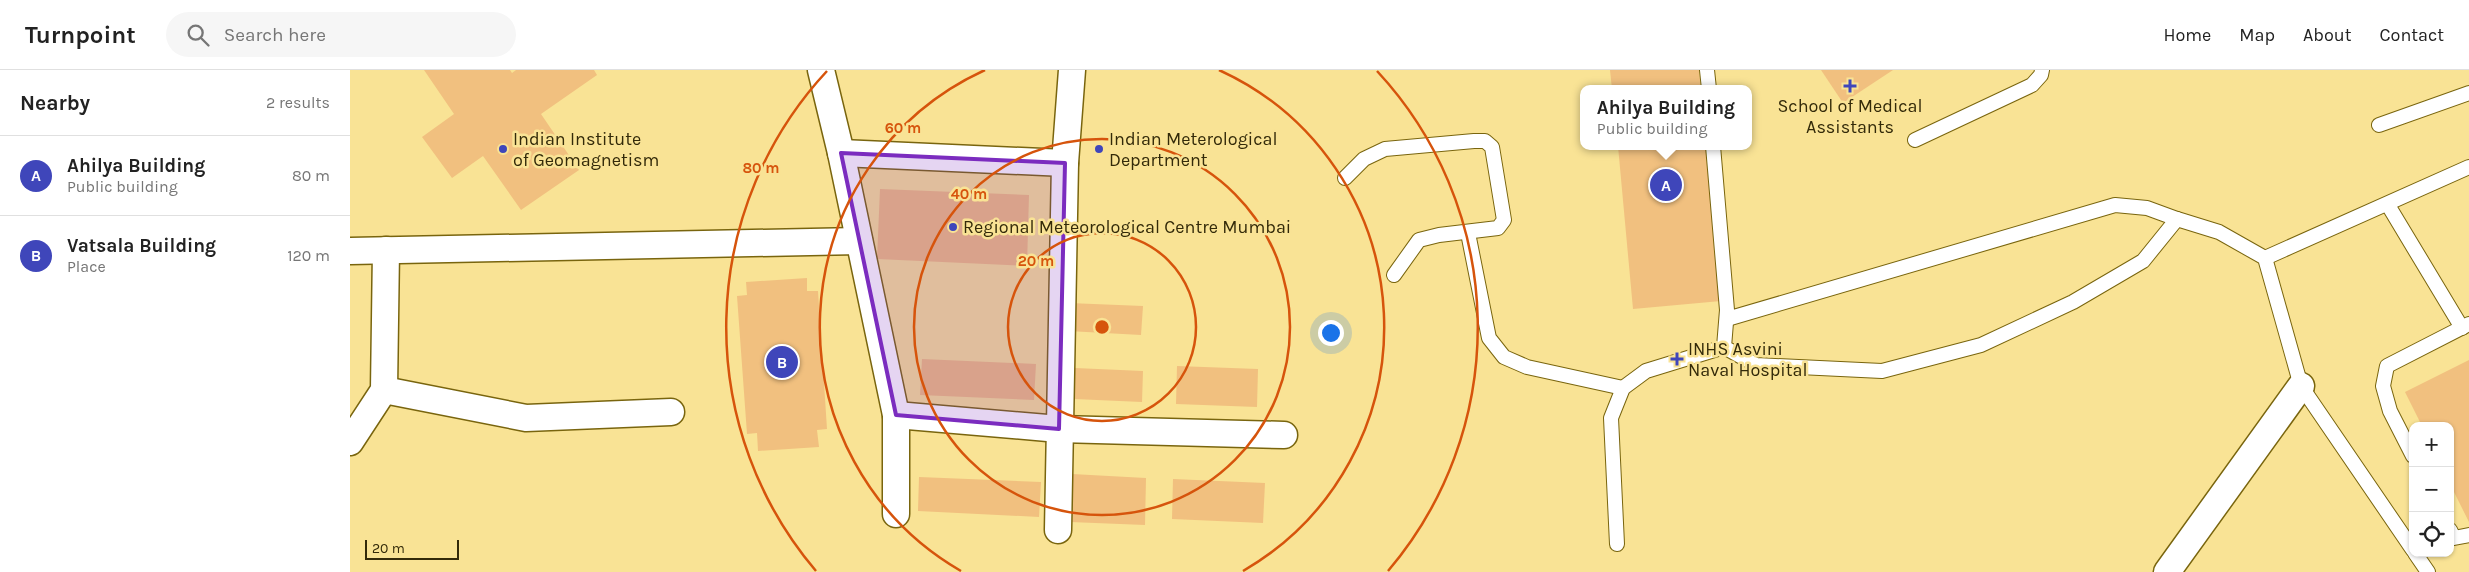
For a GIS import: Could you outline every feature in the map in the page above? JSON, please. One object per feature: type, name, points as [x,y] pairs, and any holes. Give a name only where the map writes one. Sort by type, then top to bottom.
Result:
[{"type":"street","points":[[821,70],[841,153],[896,416],[896,514]]},
{"type":"street","points":[[1058,530],[1065,163],[1072,70]]},
{"type":"street","points":[[841,153],[1065,163]]},
{"type":"street","points":[[350,251],[859,241]]},
{"type":"street","points":[[350,442],[384,390],[386,250]]},
{"type":"street","points":[[2167,572],[2301,386]]},
{"type":"street","points":[[384,390],[526,418],[671,412]]},
{"type":"street","points":[[896,416],[1060,429],[1284,435]]},
{"type":"lane","points":[[1707,70],[1708,85]]},
{"type":"lane","points":[[1915,140],[2032,85],[2041,76],[2042,70]]},
{"type":"lane","points":[[2379,125],[2469,93]]},
{"type":"lane","points":[[1345,178],[1364,159],[1385,149],[1485,141],[1492,147],[1504,220],[1498,228],[1439,235],[1419,240],[1394,275]]},
{"type":"lane","points":[[1713,150],[1727,319],[1724,347]]},
{"type":"lane","points":[[2265,258],[2388,205],[2469,167]]},
{"type":"lane","points":[[2388,205],[2465,326],[2387,366],[2383,386],[2390,411],[2409,448]]},
{"type":"lane","points":[[1727,319],[2116,206],[2147,208],[2219,232],[2265,258],[2301,386],[2409,544]]},
{"type":"lane","points":[[1616,544],[1610,418],[1623,388],[1646,371],[1724,347],[1756,365],[1882,371],[1981,345],[2073,302],[2143,261],[2177,219]]},
{"type":"lane","points":[[1468,233],[1489,338],[1504,357],[1527,367],[1623,388]]},
{"type":"lane","points":[[2454,538],[2469,535]]},
{"type":"lane","points":[[2418,557],[2428,572]]},
{"type":"highlighted area","points":[[841,153],[1065,163],[1059,429],[896,415]]},
{"type":"building","points":[[424,70],[510,70],[512,73],[516,70],[594,70],[597,75],[541,114],[579,170],[521,210],[483,156],[452,178],[422,137],[454,114]]},
{"type":"building","points":[[1610,70],[1699,70],[1701,85],[1612,85]]},
{"type":"building","name":"School of Medical Assistants","points":[[1821,70],[1893,70],[1843,103]]},
{"type":"building","points":[[1618,150],[1707,150],[1721,301],[1633,309]]},
{"type":"building","name":"Regional Meteorological Centre Mumbai","points":[[880,189],[1029,195],[1027,266],[877,259]]},
{"type":"building","points":[[807,278],[807,291],[818,291],[827,429],[817,430],[819,447],[758,451],[757,433],[747,434],[737,296],[747,295],[746,282]]},
{"type":"building","points":[[1069,303],[1143,306],[1141,335],[1068,331]]},
{"type":"building","points":[[922,359],[1036,364],[1034,400],[920,395]]},
{"type":"building","points":[[2469,360],[2469,522],[2454,492],[2454,422],[2420,422],[2405,392]]},
{"type":"building","points":[[1177,366],[1258,369],[1257,407],[1176,404]]},
{"type":"building","points":[[1075,368],[1143,371],[1142,402],[1074,399]]},
{"type":"building","points":[[1072,474],[1146,478],[1145,525],[1070,522]]},
{"type":"building","points":[[919,477],[1041,482],[1039,517],[918,511]]},
{"type":"building","points":[[1173,479],[1265,483],[1263,523],[1172,519]]},
{"type":"place","name":"School of Medical Assistants","points":[[1850,86]]},
{"type":"place","name":"Indian Institute of Geomagnetism","points":[[503,149]]},
{"type":"place","name":"Indian Meterological Department","points":[[1099,149]]},
{"type":"place","name":"Ahilya Building","points":[[1666,185]]},
{"type":"place","name":"Regional Meteorological Centre Mumbai","points":[[953,227]]},
{"type":"place","name":"INHS Asvini Naval Hospital","points":[[1677,359]]},
{"type":"place","name":"Vatsala Building","points":[[782,362]]}]
